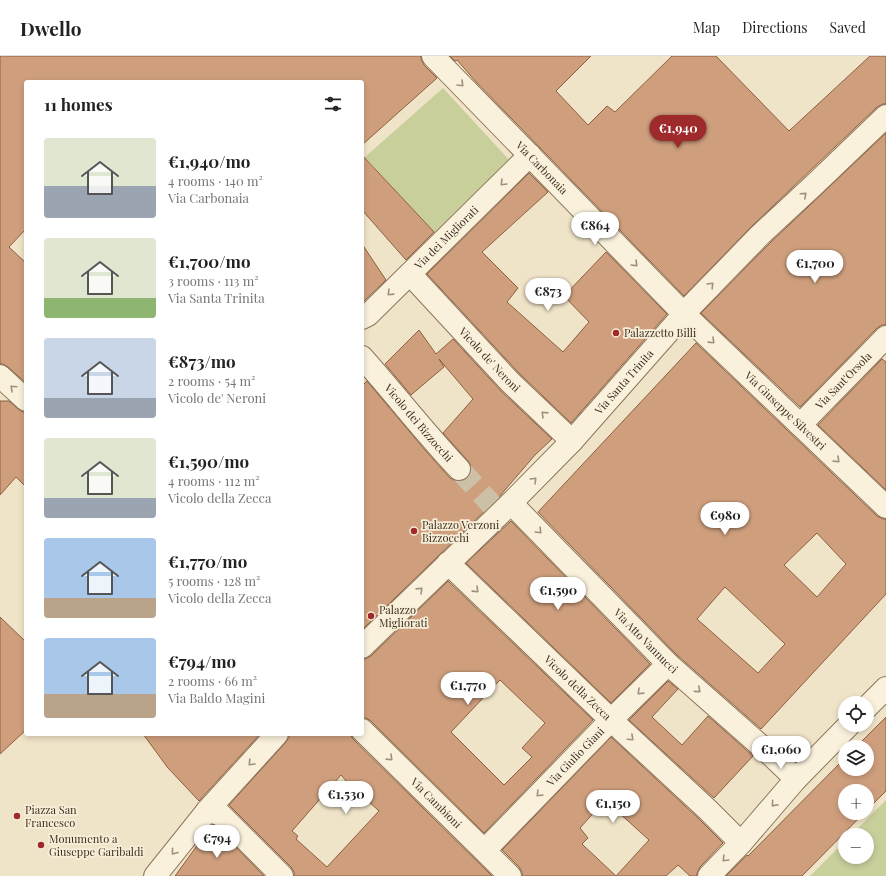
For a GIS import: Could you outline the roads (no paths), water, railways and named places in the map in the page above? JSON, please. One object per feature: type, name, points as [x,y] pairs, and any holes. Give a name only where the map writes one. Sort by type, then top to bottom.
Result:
[{"type":"street","name":"Via Carbonaia","points":[[433,56],[684,314]]},
{"type":"street","name":"Via Santa Trinita","points":[[364,645],[448,563],[501,507],[572,441],[684,314],[760,235],[816,184],[886,116]]},
{"type":"street","name":"Via dei Migliorati","points":[[364,317],[368,315],[530,155]]},
{"type":"street","name":"Vicolo de' Neroni","points":[[410,274],[510,382],[572,441]]},
{"type":"street","name":"Via Giuseppe Silvestri","points":[[684,314],[886,507]]},
{"type":"street","name":"Via Sant'Orsola","points":[[800,425],[886,337]]},
{"type":"street","name":"Vicolo dei Bizzocchi","points":[[364,359],[435,444],[459,469]]},
{"type":"street","points":[[0,376],[24,398]]},
{"type":"street","name":"Via Atto Vannucci","points":[[501,507],[668,664],[770,754],[796,779]]},
{"type":"street","name":"Vicolo della Zecca","points":[[448,563],[611,720],[741,842]]},
{"type":"street","name":"Via Giulio Giani","points":[[484,850],[668,664]]},
{"type":"street","points":[[874,700],[886,688]]},
{"type":"street","name":"Via Cambioni","points":[[364,732],[510,876]]},
{"type":"street","points":[[709,876],[796,779],[842,732]]},
{"type":"street","points":[[155,876],[207,811],[275,736]]},
{"type":"street","points":[[207,811],[220,814],[282,876]]},
{"type":"tunnel","points":[[459,469],[492,505]]},
{"type":"place","name":"Palazzetto Billi","points":[[616,333]]},
{"type":"place","name":"Palazzo Verzoni Bizzocchi","points":[[414,531]]},
{"type":"place","name":"Palazzo Migliorati","points":[[371,616]]},
{"type":"place","name":"Piazza San Francesco","points":[[17,816]]},
{"type":"place","name":"Monumento a Giuseppe Garibaldi","points":[[41,845]]}]
